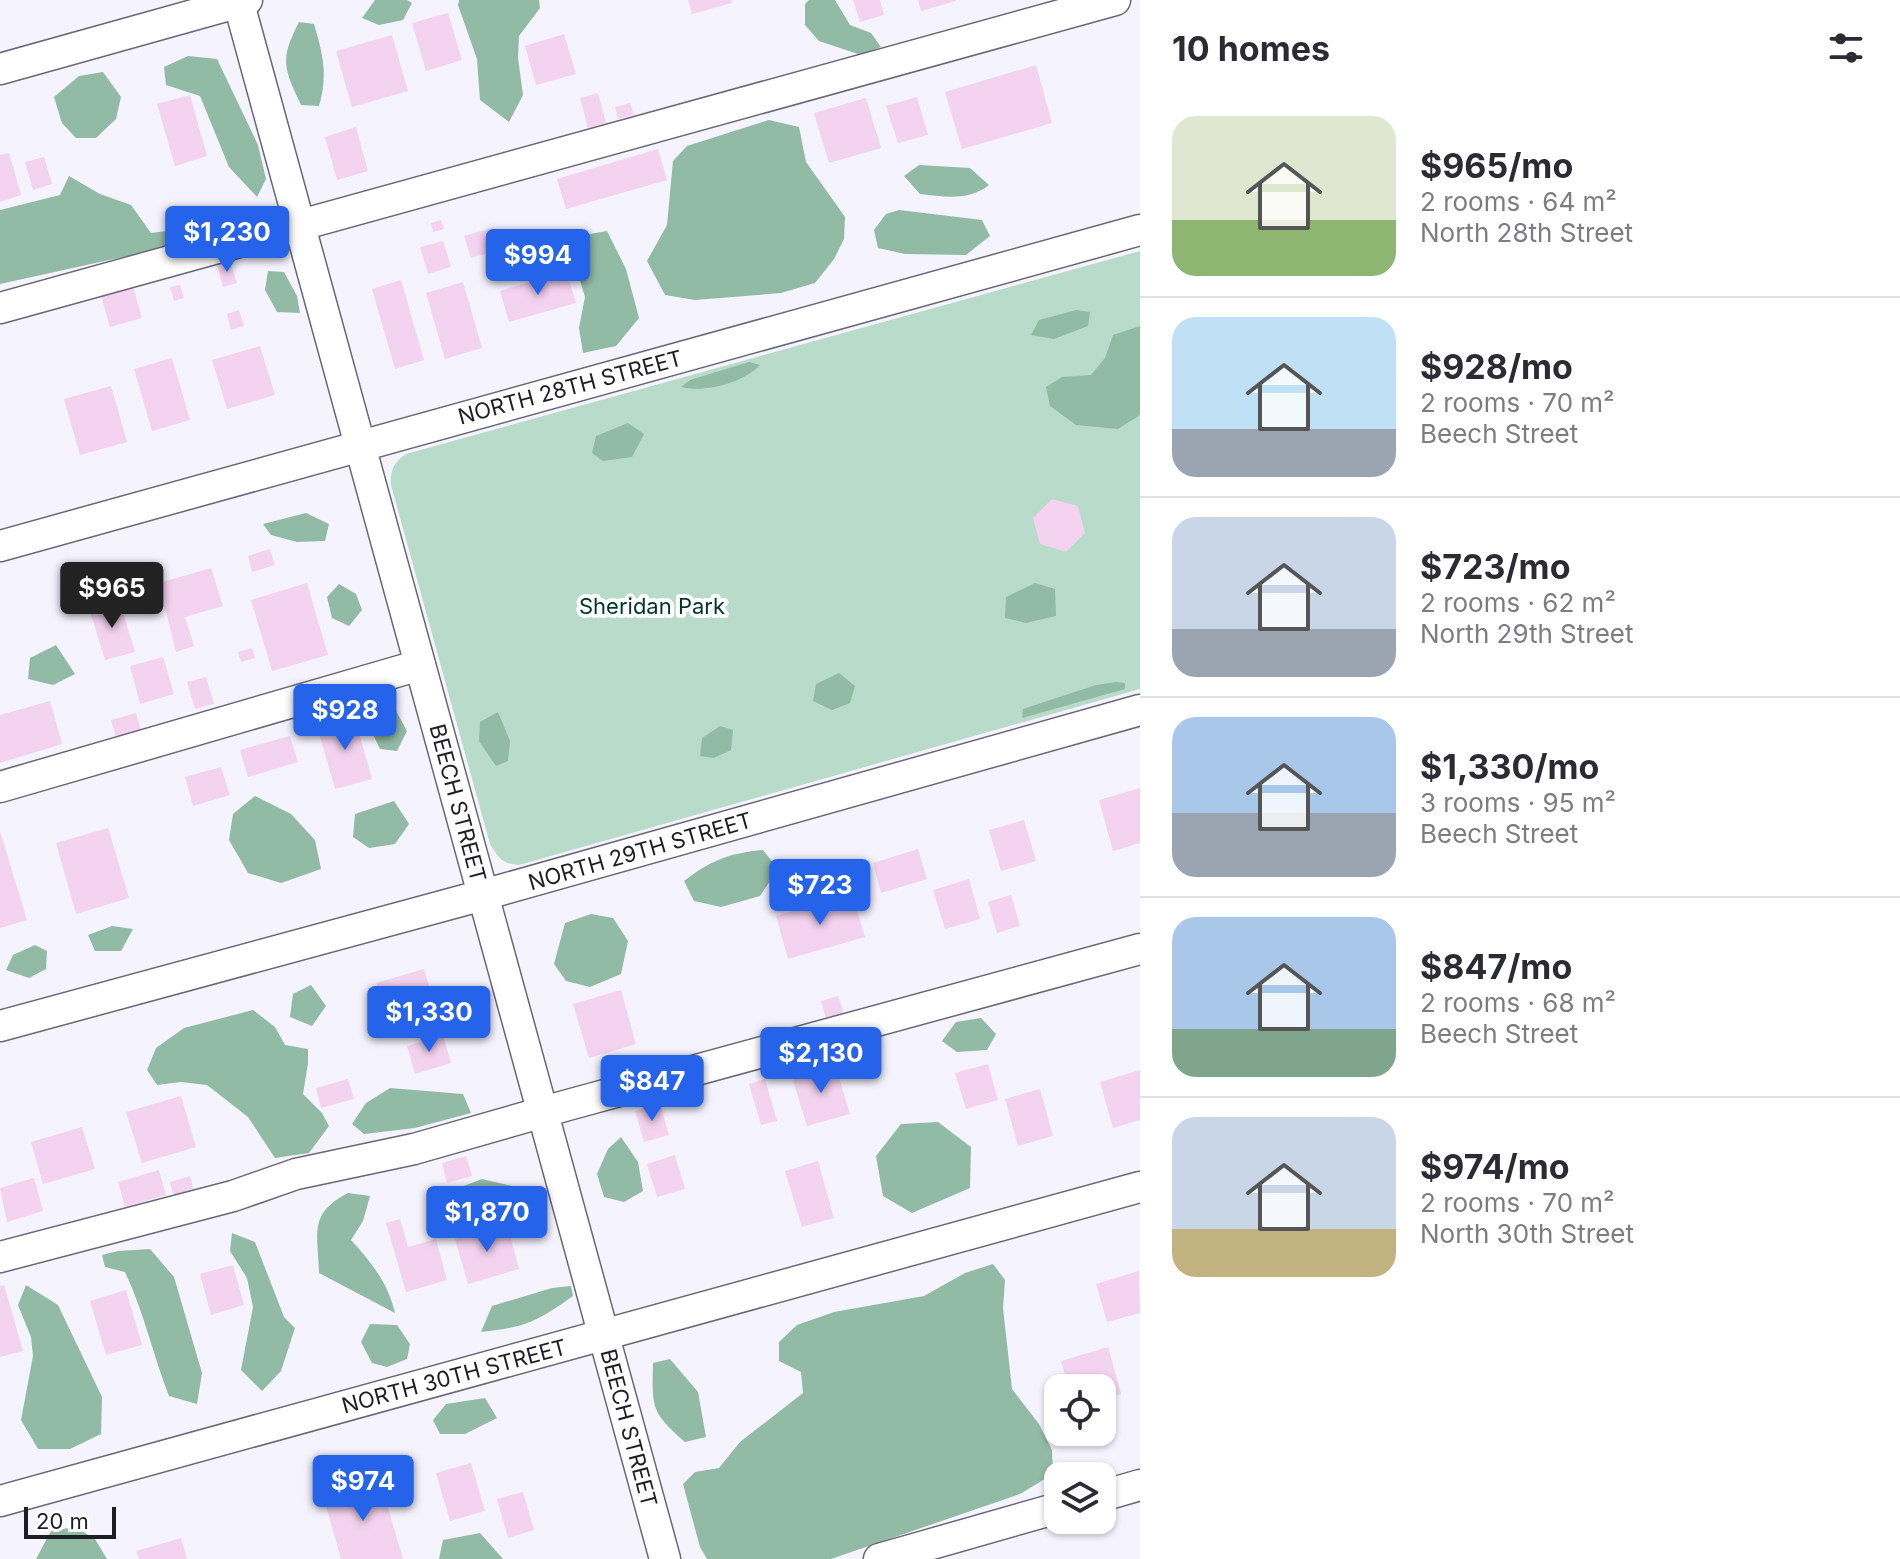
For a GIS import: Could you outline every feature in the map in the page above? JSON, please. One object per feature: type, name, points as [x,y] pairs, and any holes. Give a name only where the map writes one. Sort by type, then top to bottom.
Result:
[{"type":"street","points":[[0,308],[1115,0]]},
{"type":"street","points":[[0,69],[241,1]]},
{"type":"street","name":"BEECH STREET","points":[[241,1],[665,1559]]},
{"type":"street","name":"NORTH 28TH STREET","points":[[0,546],[1140,230]]},
{"type":"street","points":[[0,787],[420,665]]},
{"type":"street","name":"NORTH 29TH STREET","points":[[0,1026],[483,895],[1140,710]]},
{"type":"street","points":[[0,1257],[233,1196],[296,1174],[414,1149],[1140,949]]},
{"type":"street","name":"NORTH 30TH STREET","points":[[0,1501],[1140,1187]]},
{"type":"street","points":[[1116,1492],[1140,1485]]},
{"type":"street","points":[[879,1559],[1044,1512]]},
{"type":"green space","points":[[375,0],[407,0],[412,3],[403,20],[379,25],[362,18]]},
{"type":"green space","points":[[459,0],[539,0],[540,8],[519,36],[518,58],[523,95],[509,122],[480,100],[477,59],[458,5]]},
{"type":"green space","points":[[809,0],[835,0],[850,25],[871,33],[881,47],[861,55],[819,41],[805,25],[805,4]]},
{"type":"green space","points":[[299,22],[314,24],[320,45],[324,74],[319,106],[301,105],[287,72],[289,45]]},
{"type":"green space","points":[[188,56],[217,59],[258,145],[266,179],[257,197],[229,167],[200,96],[166,85],[164,67]]},
{"type":"green space","points":[[103,72],[121,97],[116,119],[96,138],[76,138],[62,123],[54,97],[79,76]]},
{"type":"green space","points":[[769,120],[799,127],[806,162],[845,217],[844,239],[834,259],[815,283],[781,293],[695,300],[665,295],[647,261],[667,225],[673,161],[687,146]]},
{"type":"green space","points":[[919,165],[970,168],[989,185],[965,196],[920,194],[904,176]]},
{"type":"green space","points":[[69,176],[100,194],[131,205],[151,233],[224,224],[223,235],[0,284],[0,210],[60,195]]},
{"type":"green space","points":[[899,210],[982,220],[990,236],[966,255],[905,254],[878,248],[874,230],[886,214]]},
{"type":"green space","points":[[607,231],[626,269],[639,318],[616,346],[583,353],[579,328],[585,297],[570,247],[578,236]]},
{"type":"green space","name":"Sheridan Park","points":[[1140,251],[1140,689],[519,865],[498,857],[490,844],[391,485],[392,471],[398,460],[406,454]]},
{"type":"green space","points":[[268,271],[284,272],[297,296],[300,313],[277,312],[265,290]]},
{"type":"green space","points":[[1076,310],[1090,312],[1088,326],[1054,339],[1031,335],[1039,320]]},
{"type":"green space","points":[[1140,326],[1140,415],[1118,429],[1076,425],[1050,406],[1046,387],[1062,377],[1091,375],[1105,358],[1113,335]]},
{"type":"green space","points":[[749,362],[760,365],[734,381],[701,389],[681,387],[690,380]]},
{"type":"green space","points":[[628,423],[644,434],[632,457],[603,461],[592,453],[596,436]]},
{"type":"green space","points":[[306,513],[329,524],[325,541],[297,542],[271,535],[263,524]]},
{"type":"green space","points":[[1035,583],[1055,589],[1056,616],[1026,623],[1005,618],[1006,597]]},
{"type":"green space","points":[[339,584],[356,594],[362,610],[349,626],[332,618],[327,597]]},
{"type":"green space","points":[[56,645],[75,674],[53,685],[28,679],[30,658]]},
{"type":"green space","points":[[839,673],[855,686],[850,703],[832,710],[813,701],[816,684]]},
{"type":"green space","points":[[1125,683],[1125,689],[1022,718],[1023,709],[1096,685]]},
{"type":"green space","points":[[395,709],[407,731],[397,751],[380,749],[371,730],[377,710]]},
{"type":"green space","points":[[498,712],[510,741],[508,761],[496,766],[479,741],[480,722]]},
{"type":"green space","points":[[720,726],[733,730],[731,750],[714,758],[700,756],[702,738]]},
{"type":"green space","points":[[255,796],[291,814],[315,840],[321,869],[281,883],[248,873],[229,840],[233,814]]},
{"type":"green space","points":[[394,801],[409,824],[395,844],[369,848],[353,837],[355,814]]},
{"type":"green space","points":[[763,850],[778,869],[760,896],[721,907],[694,901],[684,881],[721,859]]},
{"type":"green space","points":[[591,914],[613,918],[628,941],[621,974],[590,987],[566,981],[554,964],[565,923]]},
{"type":"green space","points":[[112,926],[133,929],[121,951],[95,951],[88,935]]},
{"type":"green space","points":[[35,945],[47,951],[46,969],[29,978],[6,970],[13,955]]},
{"type":"green space","points":[[311,985],[326,1006],[312,1026],[290,1017],[293,994]]},
{"type":"green space","points":[[253,1010],[275,1027],[285,1045],[308,1049],[303,1094],[322,1113],[329,1126],[309,1153],[275,1158],[248,1117],[207,1085],[181,1082],[157,1085],[147,1070],[156,1048],[184,1028]]},
{"type":"green space","points":[[981,1018],[996,1034],[987,1050],[957,1052],[942,1041],[956,1022]]},
{"type":"green space","points":[[390,1088],[463,1094],[471,1113],[415,1128],[364,1134],[352,1124],[366,1103]]},
{"type":"green space","points":[[938,1122],[971,1147],[970,1188],[912,1213],[883,1196],[876,1156],[901,1124]]},
{"type":"green space","points":[[621,1137],[638,1162],[643,1191],[624,1202],[604,1197],[597,1174],[608,1149]]},
{"type":"green space","points":[[482,1179],[525,1189],[546,1223],[534,1234],[498,1212],[458,1217],[438,1208],[453,1190]]},
{"type":"green space","points":[[348,1193],[370,1196],[363,1221],[351,1240],[378,1274],[395,1313],[319,1273],[317,1236],[321,1217],[335,1201]]},
{"type":"green space","points":[[232,1233],[255,1242],[284,1317],[295,1328],[281,1371],[262,1391],[241,1370],[253,1307],[247,1278],[230,1251]]},
{"type":"green space","points":[[150,1249],[174,1277],[202,1373],[197,1404],[169,1396],[125,1272],[105,1267],[102,1255]]},
{"type":"green space","points":[[993,1264],[1005,1280],[1003,1308],[1012,1389],[1039,1424],[1044,1434],[1044,1446],[1050,1446],[1052,1450],[1052,1462],[1044,1462],[1044,1479],[1020,1494],[831,1559],[707,1559],[700,1547],[683,1484],[695,1472],[719,1468],[740,1442],[803,1393],[801,1372],[779,1361],[779,1342],[797,1325],[834,1312],[924,1296],[965,1273]]},
{"type":"green space","points":[[26,1285],[58,1305],[102,1397],[101,1434],[70,1449],[38,1449],[21,1420],[33,1356],[31,1337],[18,1305]]},
{"type":"green space","points":[[571,1286],[573,1296],[539,1317],[509,1328],[481,1332],[492,1306],[552,1288]]},
{"type":"green space","points":[[370,1324],[397,1325],[410,1344],[407,1359],[387,1367],[372,1363],[361,1342]]},
{"type":"green space","points":[[670,1359],[698,1392],[706,1437],[685,1442],[656,1408],[653,1363]]},
{"type":"green space","points":[[485,1398],[497,1418],[465,1434],[440,1434],[433,1420],[446,1404]]},
{"type":"green space","points":[[75,1527],[95,1539],[107,1559],[36,1559],[51,1531]]},
{"type":"green space","points":[[480,1533],[503,1559],[439,1559],[443,1540]]},
{"type":"building","points":[[688,0],[731,0],[732,3],[692,14]]},
{"type":"building","points":[[853,0],[880,0],[884,15],[860,22]]},
{"type":"building","points":[[918,0],[956,0],[956,1],[921,11]]},
{"type":"building","points":[[448,13],[462,60],[426,71],[412,23]]},
{"type":"building","points":[[564,34],[576,74],[536,85],[525,46]]},
{"type":"building","points":[[392,35],[408,91],[352,107],[336,51]]},
{"type":"building","points":[[1036,65],[1052,123],[962,149],[945,92]]},
{"type":"building","points":[[598,93],[606,123],[588,128],[580,98]]},
{"type":"building","points":[[190,95],[207,156],[175,166],[157,104]]},
{"type":"building","points":[[917,97],[928,135],[898,143],[886,106]]},
{"type":"building","points":[[866,98],[881,148],[829,163],[814,113]]},
{"type":"building","points":[[630,103],[634,115],[618,119],[615,107]]},
{"type":"building","points":[[356,127],[368,171],[337,180],[325,137]]},
{"type":"building","points":[[658,149],[667,180],[566,209],[557,179]]},
{"type":"building","points":[[9,153],[21,195],[0,202],[0,155]]},
{"type":"building","points":[[44,157],[52,184],[33,190],[25,162]]},
{"type":"building","points":[[441,220],[444,229],[433,232],[431,223]]},
{"type":"building","points":[[492,228],[499,250],[471,258],[464,236]]},
{"type":"building","points":[[443,241],[451,267],[428,274],[420,247]]},
{"type":"building","points":[[230,261],[237,283],[223,287],[217,265]]},
{"type":"building","points":[[566,271],[576,303],[509,322],[500,291]]},
{"type":"building","points":[[401,280],[424,360],[395,369],[372,289]]},
{"type":"building","points":[[463,282],[482,348],[445,359],[426,293]]},
{"type":"building","points":[[180,285],[184,298],[174,301],[170,287]]},
{"type":"building","points":[[133,287],[142,318],[110,327],[101,296]]},
{"type":"building","points":[[239,310],[244,326],[231,330],[227,314]]},
{"type":"building","points":[[260,346],[275,395],[227,409],[212,360]]},
{"type":"building","points":[[172,358],[190,420],[152,431],[134,369]]},
{"type":"building","points":[[111,386],[127,442],[80,455],[64,399]]},
{"type":"building","points":[[1052,499],[1078,506],[1085,533],[1066,552],[1040,544],[1033,518]]},
{"type":"building","points":[[270,549],[275,565],[252,572],[248,556]]},
{"type":"building","points":[[211,568],[223,606],[185,617],[194,646],[176,652],[159,583]]},
{"type":"building","points":[[307,583],[328,655],[272,671],[251,600]]},
{"type":"building","points":[[119,599],[135,652],[105,660],[89,608]]},
{"type":"building","points":[[252,648],[255,658],[241,662],[238,652]]},
{"type":"building","points":[[163,657],[174,694],[140,704],[130,666]]},
{"type":"building","points":[[206,677],[214,704],[195,709],[187,682]]},
{"type":"building","points":[[50,701],[62,744],[0,763],[0,715]]},
{"type":"building","points":[[136,713],[141,731],[116,738],[111,720]]},
{"type":"building","points":[[354,715],[372,779],[335,789],[317,726]]},
{"type":"building","points":[[290,736],[298,762],[248,777],[240,750]]},
{"type":"building","points":[[221,767],[230,795],[193,806],[185,777]]},
{"type":"building","points":[[1140,788],[1140,843],[1113,851],[1099,800]]},
{"type":"building","points":[[1024,820],[1036,861],[1001,871],[989,830]]},
{"type":"building","points":[[108,828],[129,898],[76,914],[56,843]]},
{"type":"building","points":[[0,831],[27,920],[0,928]]},
{"type":"building","points":[[918,849],[927,879],[881,893],[873,863]]},
{"type":"building","points":[[969,879],[980,919],[945,929],[933,890]]},
{"type":"building","points":[[852,894],[865,937],[788,959],[776,916]]},
{"type":"building","points":[[1011,895],[1020,926],[997,933],[988,902]]},
{"type":"building","points":[[424,969],[438,1018],[391,1031],[376,983]]},
{"type":"building","points":[[621,990],[636,1044],[589,1058],[573,1004]]},
{"type":"building","points":[[838,996],[844,1014],[826,1019],[821,1001]]},
{"type":"building","points":[[443,1035],[451,1063],[415,1074],[407,1046]]},
{"type":"building","points":[[835,1064],[850,1114],[807,1126],[792,1077]]},
{"type":"building","points":[[988,1064],[998,1100],[966,1109],[955,1073]]},
{"type":"building","points":[[1140,1070],[1140,1120],[1113,1128],[1100,1082]]},
{"type":"building","points":[[348,1079],[354,1099],[321,1108],[316,1088]]},
{"type":"building","points":[[765,1079],[777,1121],[761,1125],[749,1084]]},
{"type":"building","points":[[1040,1089],[1053,1136],[1018,1146],[1005,1099]]},
{"type":"building","points":[[181,1096],[196,1147],[142,1163],[126,1112]]},
{"type":"building","points":[[660,1104],[669,1135],[644,1142],[635,1111]]},
{"type":"building","points":[[82,1127],[95,1169],[43,1184],[31,1142]]},
{"type":"building","points":[[675,1155],[685,1189],[657,1197],[647,1164]]},
{"type":"building","points":[[466,1156],[472,1176],[447,1183],[442,1163]]},
{"type":"building","points":[[818,1161],[834,1218],[802,1227],[785,1171]]},
{"type":"building","points":[[159,1170],[166,1195],[125,1207],[118,1182]]},
{"type":"building","points":[[190,1176],[194,1191],[174,1197],[170,1182]]},
{"type":"building","points":[[34,1178],[43,1211],[7,1222],[0,1188]]},
{"type":"building","points":[[400,1219],[408,1247],[436,1239],[447,1280],[406,1292],[386,1223]]},
{"type":"building","points":[[507,1224],[519,1269],[468,1284],[455,1239]]},
{"type":"building","points":[[233,1265],[244,1305],[211,1315],[200,1274]]},
{"type":"building","points":[[1139,1271],[1140,1313],[1107,1322],[1096,1284]]},
{"type":"building","points":[[4,1285],[23,1351],[0,1357],[0,1286]]},
{"type":"building","points":[[126,1290],[142,1345],[106,1355],[90,1301]]},
{"type":"building","points":[[1108,1347],[1115,1374],[1065,1374],[1061,1361]]},
{"type":"building","points":[[1116,1376],[1121,1394],[1116,1395]]},
{"type":"building","points":[[471,1463],[485,1511],[450,1521],[436,1473]]},
{"type":"building","points":[[379,1478],[403,1559],[341,1559],[323,1495]]},
{"type":"building","points":[[523,1492],[534,1530],[508,1538],[497,1499]]},
{"type":"building","points":[[181,1538],[187,1559],[139,1559],[136,1551]]}]
